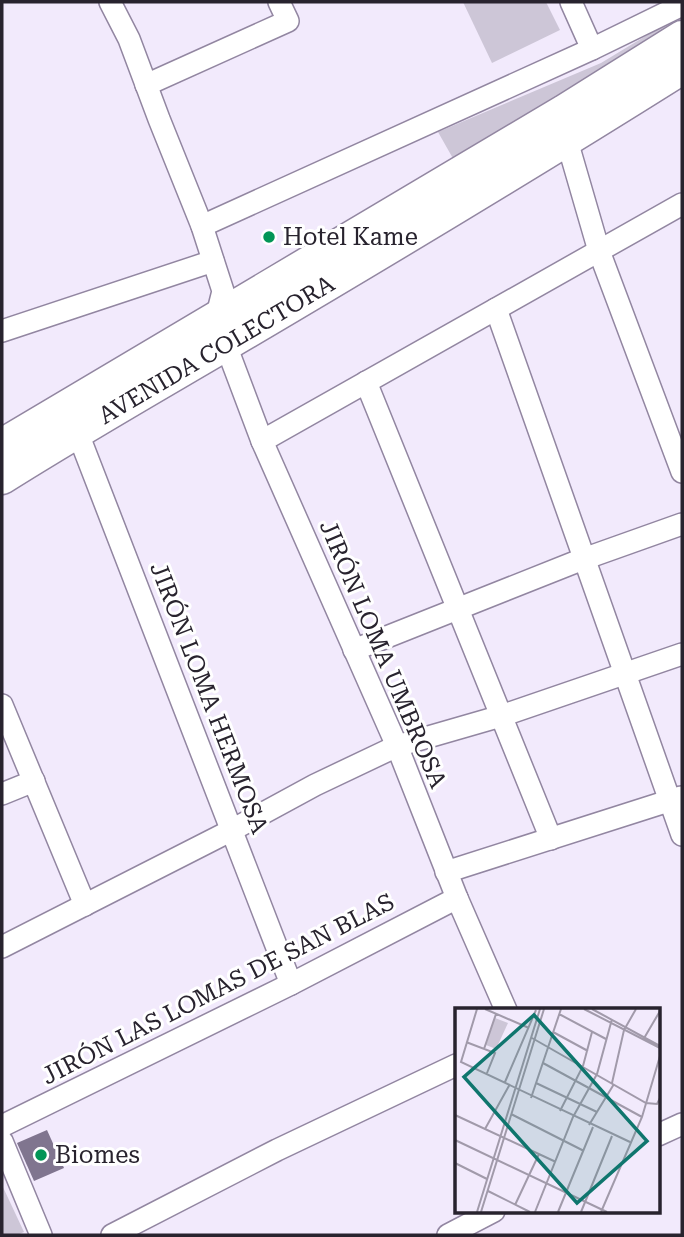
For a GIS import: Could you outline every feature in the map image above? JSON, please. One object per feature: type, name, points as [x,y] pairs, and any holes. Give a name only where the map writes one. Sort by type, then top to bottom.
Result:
[{"type":"street","points":[[110,2],[129,39],[214,261],[223,291],[221,331]]},
{"type":"street","points":[[146,85],[288,21],[279,2]]},
{"type":"street","points":[[571,2],[592,49]]},
{"type":"street","points":[[202,226],[592,49],[682,5]]},
{"type":"street","name":"AVENIDA COLECTORA","points":[[563,127],[682,37]]},
{"type":"street","name":"AVENIDA COLECTORA","points":[[2,445],[221,331],[563,127],[682,68]]},
{"type":"street","points":[[563,127],[599,251],[682,472]]},
{"type":"street","points":[[262,441],[682,204]]},
{"type":"street","points":[[2,331],[214,261]]},
{"type":"street","points":[[496,309],[626,674],[676,799],[682,835]]},
{"type":"street","name":"AVENIDA COLECTORA","points":[[2,478],[76,431],[221,331]]},
{"type":"street","name":"JIRÓN LOMA UMBROSA","points":[[221,331],[262,441],[397,746],[446,872],[505,1008]]},
{"type":"street","points":[[366,382],[551,839]]},
{"type":"street","name":"JIRÓN LOMA HERMOSA","points":[[76,431],[291,984]]},
{"type":"street","points":[[354,650],[584,559],[682,524]]},
{"type":"street","points":[[2,947],[315,785],[397,746],[502,716],[682,654]]},
{"type":"street","points":[[2,705],[85,905]]},
{"type":"street","points":[[2,794],[34,781]]},
{"type":"street","points":[[446,872],[676,799]]},
{"type":"street","name":"JIRÓN LAS LOMAS DE SAN BLAS","points":[[2,1126],[291,984],[457,898]]},
{"type":"street","points":[[112,1235],[276,1150],[455,1066]]},
{"type":"street","points":[[660,1134],[682,1124]]},
{"type":"street","points":[[2,1141],[41,1235]]},
{"type":"street","points":[[447,1235],[492,1212]]},
{"type":"shaded area","points":[[463,2],[546,2],[560,30],[492,63]]},
{"type":"shaded area","points":[[682,14],[682,23],[455,162],[438,132],[601,63]]},
{"type":"shaded area","points":[[2,1185],[24,1232],[17,1235],[2,1235]]},
{"type":"building","name":"Biomes","points":[[47,1130],[64,1168],[34,1181],[17,1143]]},
{"type":"place","name":"Hotel Kame","points":[[269,237]]},
{"type":"place","name":"Biomes","points":[[41,1155]]}]
